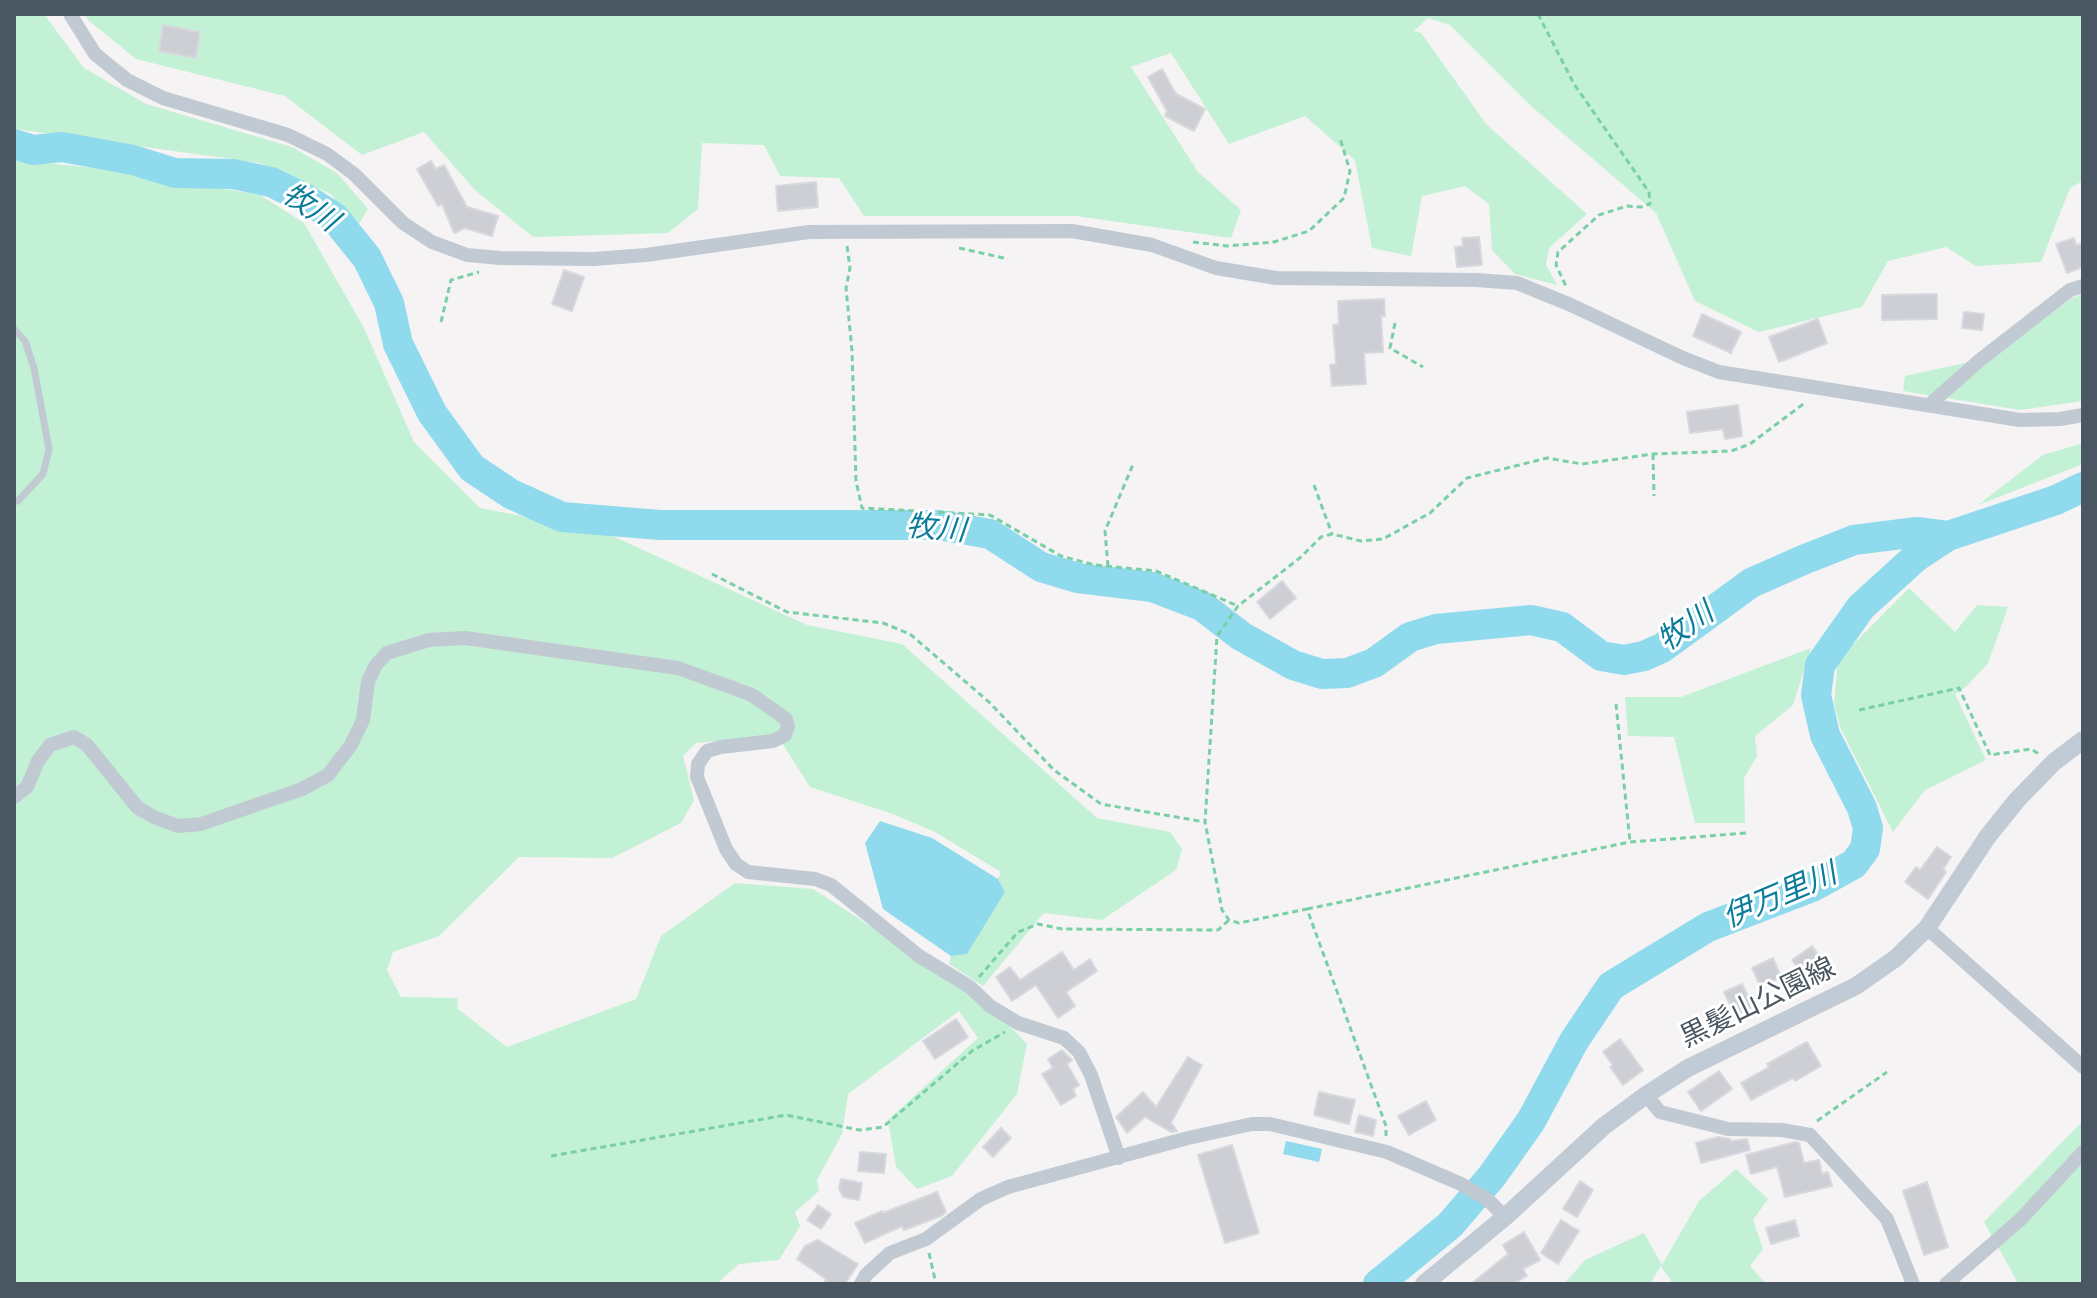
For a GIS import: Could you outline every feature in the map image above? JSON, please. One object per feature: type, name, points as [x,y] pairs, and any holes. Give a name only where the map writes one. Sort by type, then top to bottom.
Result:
[{"type":"main road","name":"黒髪山公園線","points":[[1424,1284],[1505,1217],[1604,1126],[1646,1095],[1688,1068],[1856,986],[1896,958],[1927,928],[1988,836],[2017,800],[2054,762],[2083,740]]},
{"type":"street","points":[[58,14],[72,19],[95,54],[127,80],[163,98],[288,135],[327,154],[354,174],[403,223],[432,242],[467,255],[594,259],[845,231],[1072,231],[1152,245],[1216,268],[1276,278],[1517,283],[1719,372],[2020,420],[2083,415]]},
{"type":"street","points":[[1929,405],[2014,333],[2070,290],[2083,286]]},
{"type":"street","points":[[14,797],[27,787],[38,761],[50,745],[74,737],[87,745],[138,808],[178,826],[201,824],[302,789],[328,775],[351,745],[363,720],[368,681],[376,665],[387,653],[429,640],[465,638],[678,668],[752,695],[786,719],[788,727],[785,735],[773,741],[707,751],[698,764],[697,777],[726,849],[736,864],[748,872],[815,879],[831,885],[919,956],[970,987],[990,1006],[1018,1023],[1064,1038],[1079,1052],[1091,1075],[1119,1158]]},
{"type":"street","points":[[1927,928],[2083,1067]]},
{"type":"street","points":[[1646,1095],[1660,1112],[1728,1129],[1782,1130],[1810,1135],[1887,1219],[1913,1284]]},
{"type":"street","points":[[861,1284],[866,1275],[890,1253],[926,1239],[981,1199],[1008,1187],[1188,1138],[1252,1124],[1270,1124],[1387,1152],[1461,1184],[1487,1199],[1505,1217]]},
{"type":"street","points":[[1946,1284],[2020,1220],[2083,1152]]},
{"type":"lane","points":[[14,329],[25,341],[34,368],[49,449],[43,474],[18,501]]},
{"type":"path","points":[[1538,14],[1574,84],[1649,192],[1650,204],[1627,206],[1599,215],[1558,252],[1556,265],[1571,305]]},
{"type":"path","points":[[1186,241],[1227,246],[1274,242],[1309,231],[1344,198],[1350,171],[1340,138]]},
{"type":"path","points":[[939,230],[955,248],[1008,259]]},
{"type":"path","points":[[845,231],[850,268],[846,288],[852,351],[856,481],[862,508],[990,515],[1061,556],[1108,566],[1156,571],[1238,606]]},
{"type":"path","points":[[441,322],[451,280],[497,266],[500,258]]},
{"type":"path","points":[[1395,323],[1390,348],[1423,367]]},
{"type":"path","points":[[1747,833],[1630,842],[1239,923],[1229,920],[1222,910],[1205,822],[1217,636],[1238,606],[1301,557],[1321,537],[1332,534],[1361,541],[1383,539],[1430,513],[1467,478],[1534,460],[1547,458],[1582,464],[1653,454],[1731,451],[1750,444],[1821,390]]},
{"type":"path","points":[[1653,454],[1654,496]]},
{"type":"path","points":[[1108,566],[1105,531],[1134,462]]},
{"type":"path","points":[[1314,485],[1332,534]]},
{"type":"path","points":[[712,574],[787,612],[883,623],[910,634],[989,702],[1054,770],[1101,804],[1205,822]]},
{"type":"path","points":[[1859,710],[1959,688],[1990,755],[2031,749],[2054,762]]},
{"type":"path","points":[[1616,704],[1630,842]]},
{"type":"path","points":[[1307,909],[1386,1126],[1387,1152]]},
{"type":"path","points":[[970,987],[1018,932],[1038,924],[1062,929],[1218,930],[1229,920]]},
{"type":"path","points":[[551,1156],[786,1115],[859,1130],[883,1127],[972,1051],[1018,1023]]},
{"type":"path","points":[[1810,1135],[1818,1120],[1887,1072]]},
{"type":"path","points":[[926,1239],[936,1284]]},
{"type":"green space","points":[[14,14],[44,14],[84,68],[146,104],[292,147],[337,173],[368,209],[356,229],[331,194],[260,163],[16,129]]},
{"type":"green space","points":[[85,14],[2083,14],[2083,181],[2070,188],[2041,262],[1976,266],[1946,247],[1888,261],[1862,307],[1759,332],[1695,301],[1656,213],[1531,106],[1450,25],[1428,18],[1414,31],[1421,33],[1487,125],[1587,214],[1549,248],[1546,265],[1557,285],[1515,274],[1492,250],[1489,204],[1465,186],[1422,196],[1411,256],[1372,248],[1355,160],[1305,116],[1229,144],[1171,53],[1131,67],[1198,172],[1241,210],[1231,238],[1076,216],[864,216],[839,178],[780,176],[764,145],[702,143],[698,209],[668,233],[533,237],[475,190],[424,132],[362,155],[285,96],[136,59],[88,20]]},
{"type":"green space","points":[[14,160],[106,169],[260,195],[304,223],[364,328],[414,442],[480,508],[604,532],[807,625],[902,644],[1097,818],[1170,832],[1182,849],[1176,870],[1102,920],[1044,913],[983,986],[949,964],[951,956],[967,953],[1005,892],[998,879],[1001,872],[935,832],[893,814],[810,787],[777,735],[696,743],[683,756],[694,800],[681,823],[612,858],[519,857],[439,936],[393,952],[387,970],[401,997],[457,998],[458,1009],[507,1047],[636,999],[661,936],[735,883],[813,889],[983,999],[1027,1044],[1017,1094],[952,1176],[917,1189],[896,1167],[888,1120],[978,1038],[959,1011],[848,1094],[842,1134],[817,1180],[819,1191],[795,1212],[800,1226],[779,1260],[739,1264],[716,1284],[14,1284]]},
{"type":"green space","points":[[2083,294],[2083,401],[2020,410],[1903,391],[1905,376],[1992,357],[2072,298]]},
{"type":"green space","points":[[2083,443],[2083,464],[1978,505],[2043,455]]},
{"type":"green space","points":[[1909,588],[1955,632],[1977,605],[2008,607],[1988,663],[1966,687],[1955,694],[1986,760],[1925,790],[1893,832],[1840,727],[1834,703],[1838,660]]},
{"type":"green space","points":[[1811,648],[1793,705],[1755,736],[1757,756],[1744,778],[1745,823],[1695,823],[1674,737],[1628,736],[1625,697],[1681,697]]},
{"type":"green space","points":[[2083,1121],[2083,1284],[2016,1284],[1984,1222]]},
{"type":"green space","points":[[1736,1169],[1768,1199],[1753,1220],[1763,1249],[1750,1266],[1766,1284],[1673,1284],[1661,1266],[1650,1284],[1564,1284],[1585,1260],[1644,1233],[1662,1265],[1699,1201]]},
{"type":"water","points":[[880,821],[932,838],[998,879],[1005,892],[967,954],[951,956],[883,909],[865,843]]},
{"type":"water","points":[[1286,1141],[1322,1149],[1319,1162],[1283,1154]]},
{"type":"building","points":[[163,25],[200,32],[196,58],[159,51]]},
{"type":"building","points":[[1162,69],[1176,94],[1205,109],[1194,131],[1165,116],[1167,111],[1148,77]]},
{"type":"building","points":[[431,161],[436,169],[444,165],[467,207],[498,216],[492,236],[465,228],[454,233],[442,204],[438,206],[417,169]]},
{"type":"building","points":[[816,182],[818,207],[778,211],[776,186]]},
{"type":"building","points":[[1479,237],[1482,265],[1457,267],[1455,247],[1463,246],[1462,238]]},
{"type":"building","points":[[2074,238],[2076,245],[2083,243],[2083,267],[2067,273],[2056,244]]},
{"type":"building","points":[[564,270],[584,277],[572,311],[552,304]]},
{"type":"building","points":[[1937,294],[1937,319],[1882,320],[1882,295]]},
{"type":"building","points":[[1384,299],[1385,316],[1381,316],[1383,352],[1364,353],[1366,384],[1332,386],[1330,365],[1336,364],[1333,325],[1339,324],[1338,301]]},
{"type":"building","points":[[1964,312],[1984,314],[1982,330],[1962,328]]},
{"type":"building","points":[[1702,314],[1741,332],[1731,353],[1693,336]]},
{"type":"building","points":[[1818,319],[1827,343],[1779,362],[1769,337]]},
{"type":"building","points":[[1738,405],[1742,436],[1725,439],[1723,429],[1690,433],[1687,412]]},
{"type":"building","points":[[1282,581],[1296,598],[1270,619],[1257,602]]},
{"type":"building","points":[[1937,847],[1951,857],[1943,869],[1946,872],[1928,899],[1905,882],[1916,867],[1920,870]]},
{"type":"building","points":[[1812,946],[1831,973],[1811,987],[1792,960]]},
{"type":"building","points":[[1062,952],[1074,970],[1090,959],[1097,971],[1066,992],[1075,1006],[1058,1018],[1036,985],[1012,1001],[996,977],[1010,967],[1020,980]]},
{"type":"building","points":[[1773,958],[1781,977],[1761,987],[1752,968]]},
{"type":"building","points":[[1742,984],[1753,1007],[1735,1015],[1724,992]]},
{"type":"building","points":[[956,1019],[968,1037],[935,1059],[923,1041]]},
{"type":"building","points":[[1620,1039],[1643,1070],[1623,1085],[1603,1052]]},
{"type":"building","points":[[1807,1042],[1821,1066],[1751,1100],[1741,1083],[1769,1067],[1767,1064]]},
{"type":"building","points":[[1062,1050],[1072,1060],[1067,1064],[1079,1085],[1073,1089],[1076,1096],[1061,1105],[1042,1074],[1053,1068],[1048,1059]]},
{"type":"building","points":[[1188,1057],[1202,1065],[1171,1123],[1177,1131],[1171,1132],[1145,1117],[1127,1133],[1116,1117],[1143,1092],[1156,1107]]},
{"type":"building","points":[[1719,1071],[1732,1089],[1701,1111],[1688,1092]]},
{"type":"building","points":[[1319,1092],[1355,1100],[1349,1124],[1314,1115]]},
{"type":"building","points":[[1426,1101],[1436,1120],[1409,1135],[1398,1116]]},
{"type":"building","points":[[1359,1115],[1376,1120],[1373,1136],[1355,1132]]},
{"type":"building","points":[[1001,1128],[1011,1138],[993,1157],[983,1147]]},
{"type":"building","points":[[1718,1137],[1731,1141],[1747,1139],[1750,1150],[1701,1163],[1696,1143]]},
{"type":"building","points":[[1799,1143],[1804,1163],[1819,1160],[1822,1174],[1828,1172],[1832,1186],[1785,1197],[1777,1167],[1751,1174],[1746,1155]]},
{"type":"building","points":[[1232,1145],[1259,1233],[1225,1243],[1198,1155]]},
{"type":"building","points":[[860,1152],[886,1154],[884,1173],[858,1171]]},
{"type":"building","points":[[841,1179],[862,1183],[859,1200],[843,1197],[839,1188]]},
{"type":"building","points":[[1580,1181],[1593,1190],[1577,1217],[1563,1209]]},
{"type":"building","points":[[1927,1182],[1948,1247],[1924,1255],[1903,1191]]},
{"type":"building","points":[[937,1192],[946,1212],[941,1216],[904,1230],[902,1226],[865,1243],[855,1223]]},
{"type":"building","points":[[818,1205],[831,1214],[821,1229],[807,1220]]},
{"type":"building","points":[[1561,1220],[1579,1231],[1558,1264],[1541,1253]]},
{"type":"building","points":[[1795,1220],[1799,1236],[1771,1244],[1766,1228]]},
{"type":"building","points":[[1524,1232],[1540,1260],[1523,1269],[1527,1276],[1513,1284],[1471,1284],[1508,1254],[1503,1245]]},
{"type":"building","points":[[818,1240],[858,1264],[845,1284],[823,1284],[826,1279],[797,1259],[805,1246]]},
{"type":"waterway","name":"牧川","points":[[14,144],[33,150],[62,147],[133,160],[175,173],[233,174],[271,182],[334,217],[367,258],[389,303],[398,344],[432,413],[472,468],[511,494],[562,517],[660,525],[939,525],[990,534],[1041,567],[1078,578],[1152,587],[1202,606],[1241,636],[1293,665],[1322,674],[1347,673],[1374,663],[1410,637],[1436,629],[1531,620],[1562,627],[1601,656],[1624,660],[1644,656],[1662,648],[1751,583],[1803,560],[1854,540],[1917,532],[1948,536]]},
{"type":"waterway","name":"伊万里川","points":[[1378,1284],[1450,1225],[1492,1176],[1531,1121],[1574,1041],[1611,986],[1708,927],[1812,887],[1854,864],[1865,849],[1868,828],[1862,808],[1825,735],[1816,695],[1820,665],[1861,607],[1916,557],[1948,536],[2056,500],[2083,487]]}]
